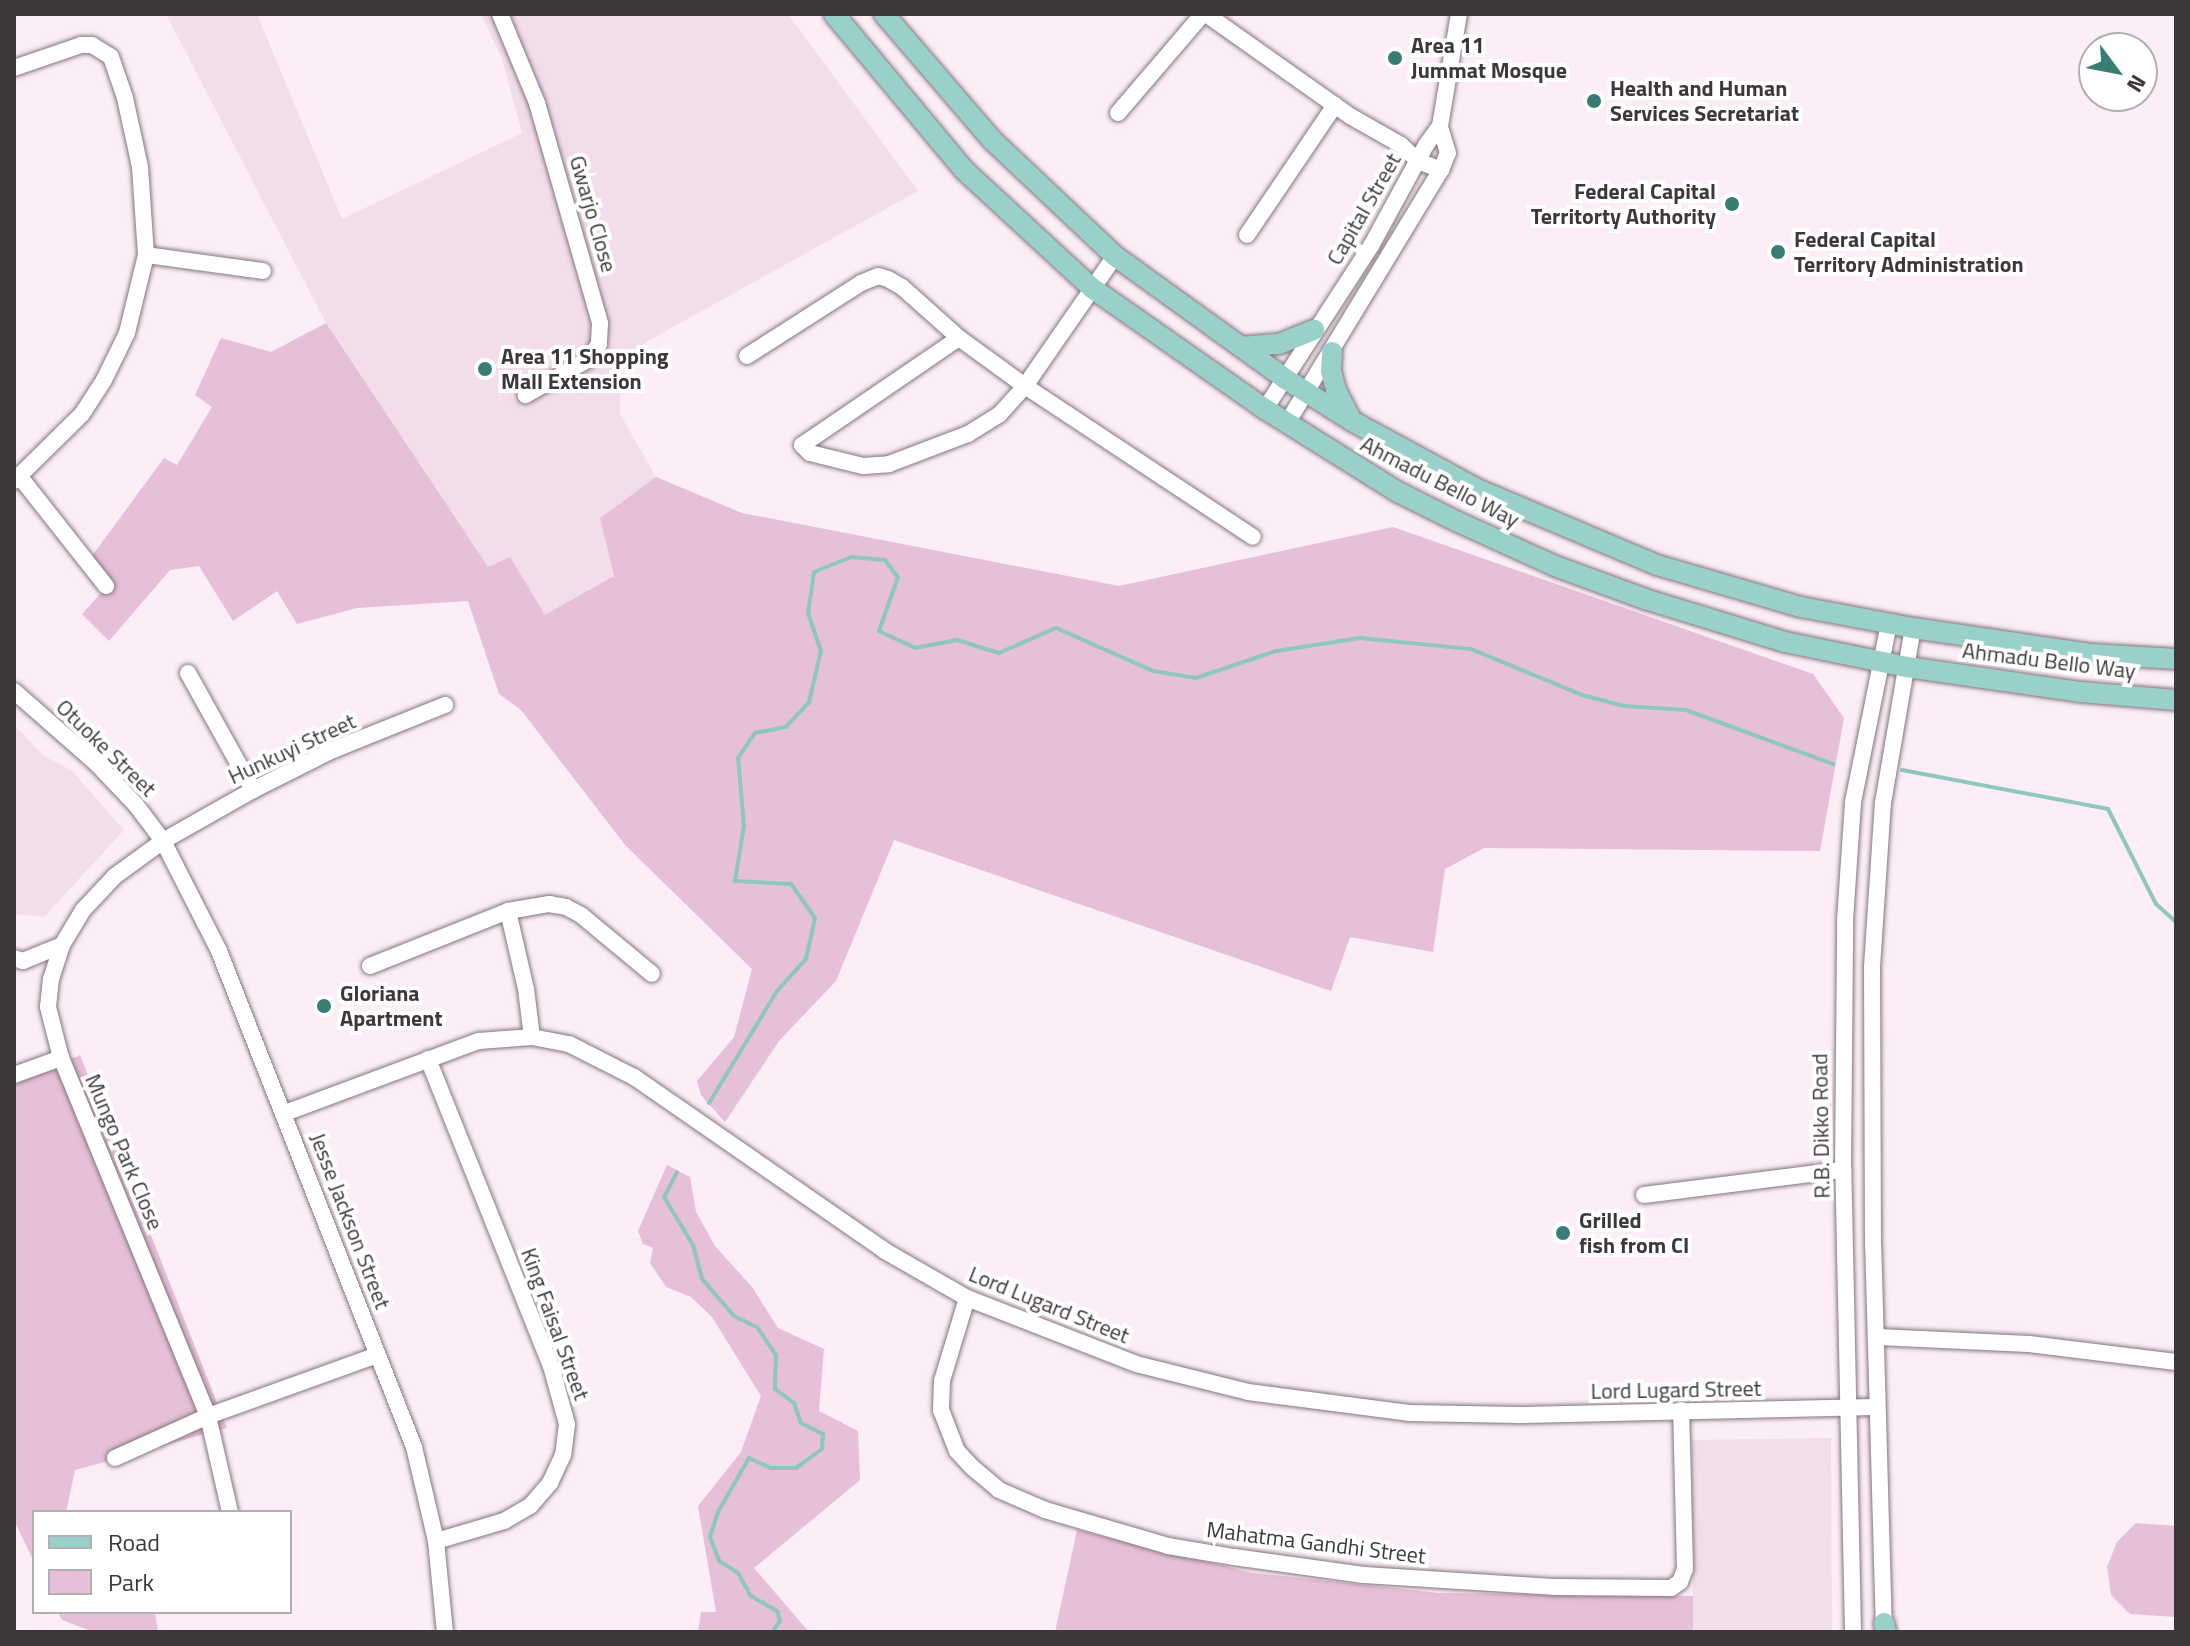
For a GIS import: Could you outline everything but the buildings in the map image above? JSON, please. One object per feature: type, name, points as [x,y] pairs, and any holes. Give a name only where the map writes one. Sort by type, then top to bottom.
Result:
[{"type":"main road","name":"Ahmadu Bello Way","points":[[834,14],[964,170],[1092,288],[1265,409],[1398,492],[1555,566],[1702,619],[1907,667],[2081,692],[2176,700]]},
{"type":"main road","name":"Ahmadu Bello Way","points":[[884,14],[992,140],[1115,256],[1307,393],[1477,489],[1657,565],[1801,607],[1913,628],[2092,654],[2176,659]]},
{"type":"main road","points":[[1241,347],[1279,344],[1314,330]]},
{"type":"main road","points":[[1332,352],[1331,371],[1336,390],[1352,421]]},
{"type":"street","name":"Gwarjo Close","points":[[500,14],[537,103],[600,323],[599,344],[589,359],[526,395]]},
{"type":"street","points":[[1118,113],[1204,14],[1335,105],[1401,145],[1418,161],[1441,170]]},
{"type":"street","name":"Capital Street","points":[[1265,409],[1371,246],[1426,145],[1440,126],[1459,14]]},
{"type":"street","points":[[14,68],[81,45],[92,45],[111,57],[125,98],[140,167],[146,255],[127,333],[104,380],[82,414],[17,479],[106,586]]},
{"type":"street","points":[[1247,235],[1335,105]]},
{"type":"street","points":[[1287,423],[1441,170],[1448,153],[1440,126]]},
{"type":"street","points":[[1401,145],[1426,145],[1448,153]]},
{"type":"street","points":[[146,255],[263,271]]},
{"type":"street","points":[[959,338],[802,445],[810,453],[863,466],[889,464],[968,434],[999,415],[1025,386],[1115,256]]},
{"type":"street","points":[[747,356],[861,283],[878,276],[902,287],[959,338],[1025,386],[1253,537]]},
{"type":"street","name":"R.B. Dikko Road","points":[[1853,1632],[1843,1170],[1844,976],[1853,802],[1889,624]]},
{"type":"street","points":[[1885,1629],[1871,1080],[1876,888],[1883,803],[1913,628]]},
{"type":"street","points":[[188,673],[253,790]]},
{"type":"street","name":"Otuoke Street","points":[[14,691],[96,763],[136,805],[163,841]]},
{"type":"street","name":"Hunkuyi Street","points":[[163,841],[253,790],[333,750],[445,705]]},
{"type":"street","name":"Mungo Park Close","points":[[163,841],[115,876],[83,910],[62,945],[51,979],[48,1007],[61,1058],[208,1416],[230,1510]]},
{"type":"street","name":"Jesse Jackson Street","points":[[163,841],[219,951],[414,1447],[436,1541],[446,1630]]},
{"type":"street","points":[[370,966],[508,911],[549,904],[566,907],[581,915],[652,974]]},
{"type":"street","points":[[508,911],[526,989],[532,1037]]},
{"type":"street","points":[[14,958],[23,961],[62,945]]},
{"type":"street","name":"Lord Lugard Street","points":[[285,1113],[479,1041],[532,1037],[569,1044],[634,1077],[885,1251],[967,1298],[1136,1364],[1248,1392],[1325,1405],[1409,1413],[1520,1415],[1877,1407]]},
{"type":"street","points":[[14,1075],[61,1058]]},
{"type":"street","name":"King Faisal Street","points":[[428,1059],[551,1366],[567,1424],[563,1455],[550,1483],[530,1506],[504,1521],[436,1541]]},
{"type":"street","points":[[1644,1195],[1843,1170]]},
{"type":"street","name":"Mahatma Gandhi Street","points":[[967,1298],[942,1381],[941,1410],[957,1451],[973,1468],[999,1490],[1045,1510],[1168,1546],[1234,1557],[1364,1575],[1553,1587],[1671,1588],[1680,1582],[1685,1569],[1681,1410]]},
{"type":"street","points":[[1878,1337],[2029,1344],[2176,1362]]},
{"type":"street","points":[[115,1458],[208,1416],[377,1355]]},
{"type":"shaded area","points":[[166,14],[257,14],[342,219],[522,133],[502,59],[481,14],[788,14],[918,191],[646,342],[620,382],[620,414],[656,477],[600,518],[614,576],[545,616],[510,557],[488,568],[326,323]]},
{"type":"shaded area","points":[[14,725],[44,756],[72,771],[124,830],[44,917],[14,914]]},
{"type":"shaded area","points":[[1831,1438],[1832,1632],[1693,1632],[1692,1440]]},
{"type":"green space","points":[[326,323],[488,567],[510,557],[545,615],[614,576],[600,518],[656,477],[742,513],[1119,586],[1393,527],[1813,674],[1844,718],[1820,851],[1484,848],[1445,869],[1433,952],[1350,937],[1331,991],[894,840],[836,981],[779,1041],[725,1122],[701,1095],[697,1081],[734,1037],[752,969],[626,846],[521,710],[499,694],[468,601],[357,608],[297,624],[277,591],[233,621],[199,566],[170,570],[109,641],[82,614],[102,592],[89,560],[164,458],[177,465],[212,407],[195,395],[221,338],[271,352]]},
{"type":"green space","points":[[80,1055],[227,1428],[75,1470],[66,1510],[32,1510],[32,1558],[14,1520],[14,1085]]},
{"type":"green space","points":[[667,1165],[690,1177],[696,1212],[715,1246],[752,1287],[778,1328],[824,1349],[819,1411],[858,1431],[860,1480],[754,1568],[809,1632],[698,1632],[701,1612],[716,1612],[698,1506],[741,1452],[761,1396],[712,1317],[691,1297],[666,1287],[650,1263],[653,1248],[643,1244],[638,1231]]},
{"type":"green space","points":[[2136,1523],[2176,1526],[2176,1617],[2130,1614],[2111,1595],[2107,1567],[2117,1542]]},
{"type":"green space","points":[[1077,1530],[1253,1573],[1439,1593],[1693,1596],[1693,1632],[1055,1632]]},
{"type":"green space","points":[[59,1614],[155,1614],[158,1632],[94,1632],[62,1620]]},
{"type":"waterway","points":[[709,1103],[777,991],[806,959],[815,918],[791,884],[735,881],[744,826],[738,758],[755,733],[786,727],[809,702],[821,651],[808,614],[814,572],[851,557],[885,560],[898,577],[879,631],[915,648],[957,640],[999,653],[1056,628],[1153,671],[1196,678],[1276,651],[1360,638],[1471,649],[1582,695],[1624,706],[1686,710],[1833,764]]},
{"type":"waterway","points":[[1902,770],[2108,809],[2156,904],[2176,922]]},
{"type":"waterway","points":[[677,1172],[664,1197],[693,1245],[702,1279],[734,1316],[757,1327],[776,1355],[775,1389],[794,1403],[801,1423],[823,1434],[822,1449],[796,1468],[771,1468],[749,1458],[718,1512],[710,1537],[719,1561],[738,1573],[751,1596],[777,1611],[780,1621],[772,1632]]},
{"type":"place","name":"Area 11 Jummat Mosque","points":[[1395,58]]},
{"type":"place","name":"Health and Human Services Secretariat","points":[[1594,101]]},
{"type":"place","name":"Federal Capital Territorty Authority","points":[[1732,204]]},
{"type":"place","name":"Federal Capital Territory Administration","points":[[1778,252]]},
{"type":"place","name":"Area 11 Shopping Mall Extension","points":[[485,369]]},
{"type":"place","name":"Gloriana Apartment","points":[[324,1006]]},
{"type":"place","name":"Grilled fish from CI","points":[[1563,1233]]}]
